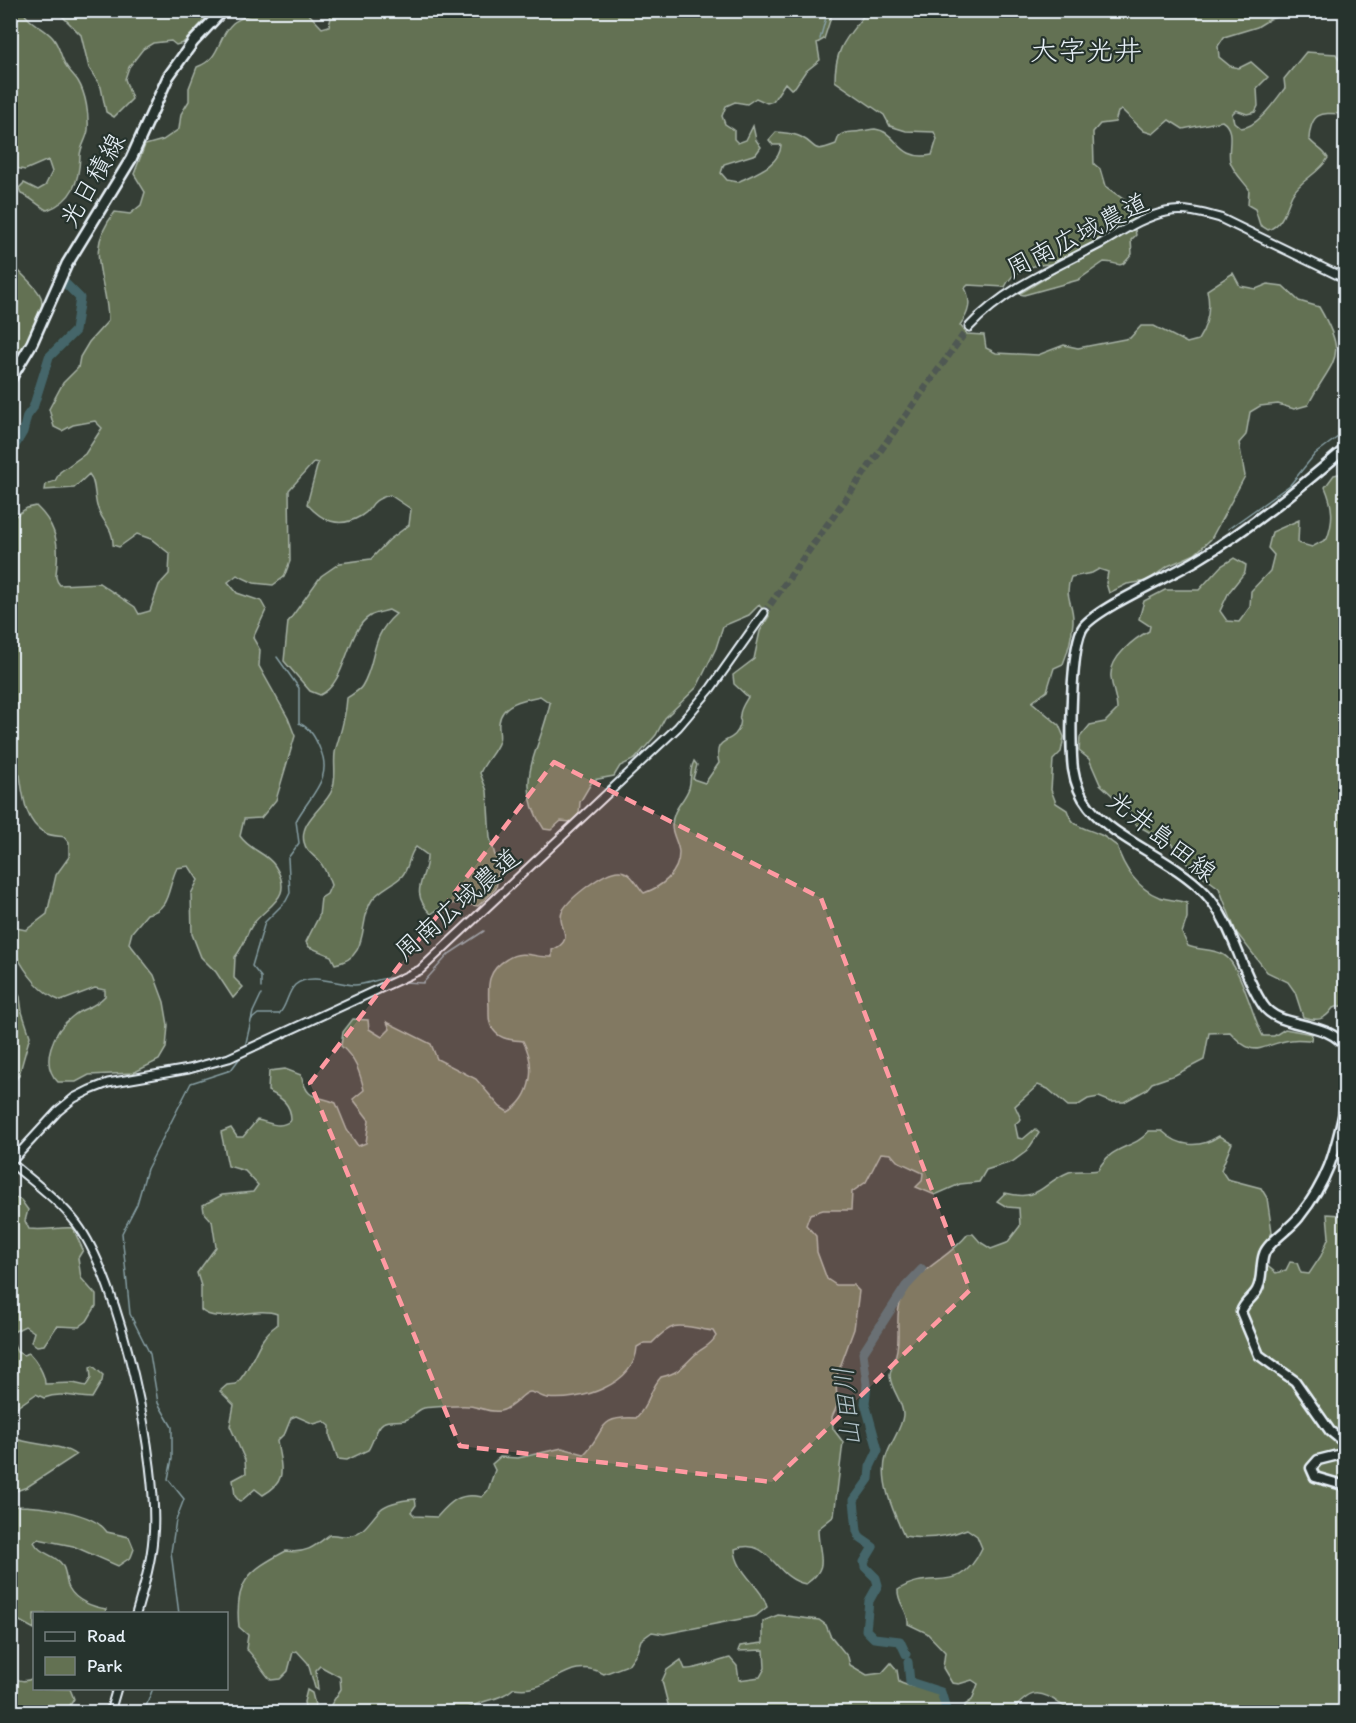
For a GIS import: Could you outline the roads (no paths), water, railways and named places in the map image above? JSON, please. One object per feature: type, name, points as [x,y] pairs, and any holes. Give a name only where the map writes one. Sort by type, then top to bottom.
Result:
[{"type":"main road","name":"光日積線","points":[[10,380],[32,343],[67,264],[131,159],[168,77],[193,42],[223,10]]},
{"type":"main road","name":"光井島田線","points":[[1346,448],[1262,514],[1199,559],[1104,612],[1083,627],[1076,651],[1072,757],[1077,783],[1089,807],[1118,831],[1178,869],[1206,895],[1218,911],[1259,999],[1269,1012],[1330,1034],[1346,1047]]},
{"type":"main road","points":[[1346,1104],[1338,1146],[1326,1177],[1292,1226],[1269,1245],[1264,1253],[1257,1291],[1243,1306],[1241,1312],[1259,1355],[1295,1381],[1330,1431],[1346,1444]]},
{"type":"main road","points":[[1346,1453],[1318,1460],[1311,1468],[1315,1477],[1346,1486]]},
{"type":"street","name":"周南広域農道","points":[[969,327],[991,305],[1026,283],[1138,222],[1167,212],[1200,212],[1220,218],[1346,279]]},
{"type":"street","name":"周南広域農道","points":[[11,1162],[58,1112],[74,1098],[90,1090],[108,1083],[189,1070],[248,1051],[420,970],[678,727],[711,688],[764,613]]},
{"type":"street","points":[[11,1162],[64,1210],[84,1234],[113,1307],[141,1402],[147,1440],[153,1537],[136,1612]]},
{"type":"street","points":[[110,1713],[117,1690]]},
{"type":"waterway","points":[[820,39],[828,10]]},
{"type":"waterway","points":[[10,454],[33,408],[49,357],[75,331],[80,298],[66,284]]},
{"type":"waterway","points":[[1228,529],[1290,485],[1315,454],[1346,431]]},
{"type":"waterway","points":[[261,988],[261,977],[252,966],[265,922],[286,901],[290,893],[288,858],[299,843],[296,821],[318,787],[324,769],[324,760],[316,741],[310,731],[299,723],[299,688],[277,657]]},
{"type":"waterway","points":[[403,982],[423,983],[449,954],[484,931]]},
{"type":"waterway","points":[[252,1019],[258,1014],[279,1014],[292,988],[308,979],[354,985],[385,978],[396,978]]},
{"type":"waterway","points":[[245,1047],[253,1012],[261,995]]},
{"type":"waterway","points":[[179,1612],[171,1552],[176,1520],[184,1499],[168,1479],[172,1459],[172,1427],[158,1403],[150,1354],[130,1314],[122,1233],[137,1204],[147,1169],[191,1083],[231,1070],[242,1055]]},
{"type":"waterway","name":"山田川","points":[[906,1654],[900,1641],[874,1638],[866,1630],[869,1601],[878,1585],[876,1578],[865,1567],[864,1562],[873,1547],[860,1538],[857,1531],[854,1500],[869,1479],[870,1467],[878,1450],[865,1403],[867,1384],[863,1353],[906,1286],[922,1269]]},
{"type":"waterway","name":"山田川","points":[[908,1662],[910,1682],[941,1692],[947,1712]]},
{"type":"waterway","points":[[144,1712],[152,1690]]},
{"type":"tunnel","points":[[764,613],[969,327]]},
{"type":"district","name":"大字光井","points":[[1086,50]]}]
